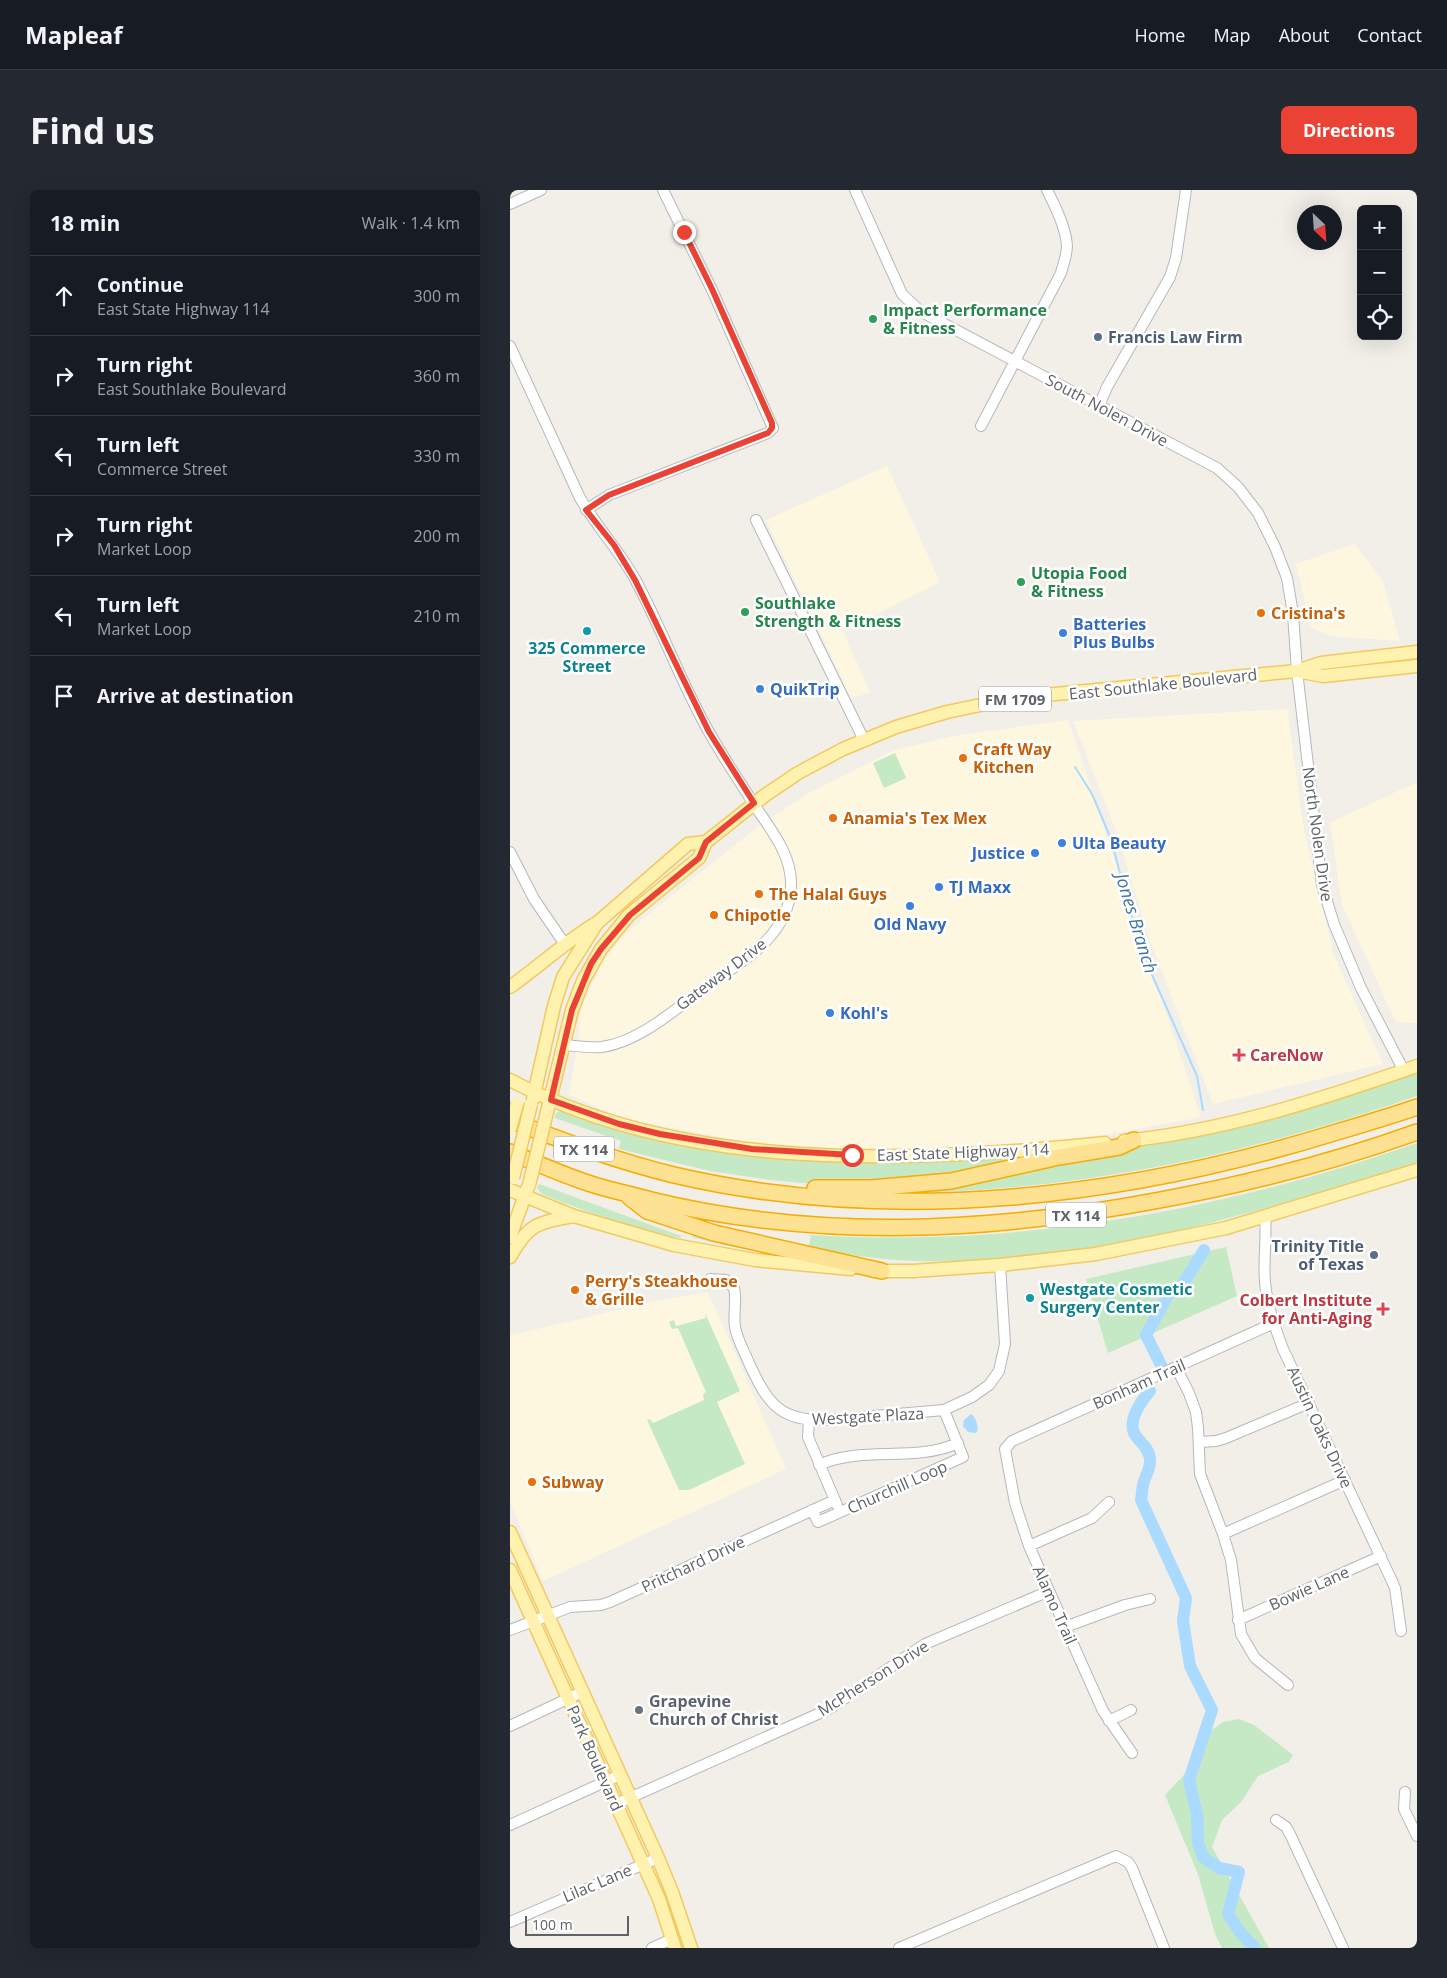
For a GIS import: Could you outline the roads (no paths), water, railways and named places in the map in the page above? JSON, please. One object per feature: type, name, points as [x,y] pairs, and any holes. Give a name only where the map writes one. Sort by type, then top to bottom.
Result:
[{"type":"highway","name":"TX 114","points":[[510,1120],[581,1148],[676,1175],[723,1185],[836,1200],[939,1202],[1060,1192],[1154,1179],[1281,1150],[1417,1107]]},
{"type":"highway","name":"TX 114","points":[[510,1152],[590,1184],[686,1208],[799,1224],[896,1228],[964,1226],[1045,1219],[1222,1189],[1314,1164],[1417,1132]]},
{"type":"highway","points":[[676,1175],[692,1172],[788,1186],[843,1189],[913,1185],[985,1174],[1119,1147],[1134,1140]]},
{"type":"highway","points":[[624,1193],[647,1211],[714,1233],[882,1271]]},
{"type":"main road","name":"East Southlake Boulevard","points":[[510,1237],[528,1190],[572,1010],[583,981],[601,949],[630,915],[699,858],[706,842],[754,803],[798,773],[843,749],[896,728],[947,712],[990,703],[1034,696],[1297,671],[1321,663],[1417,652]]},
{"type":"main road","name":"East Southlake Boulevard","points":[[1297,671],[1323,676],[1417,666]]},
{"type":"main road","name":"East Southlake Boulevard","points":[[533,1098],[554,1006],[563,976],[597,923],[688,844],[706,842]]},
{"type":"main road","points":[[510,987],[564,944],[597,923]]},
{"type":"main road","points":[[563,976],[567,964],[564,944]]},
{"type":"main road","name":"East State Highway 114","points":[[510,1081],[533,1098],[549,1106],[660,1134],[752,1149],[918,1156],[1055,1148],[1134,1140],[1206,1128],[1267,1114],[1417,1066]]},
{"type":"main road","points":[[510,1081],[516,1095],[516,1104],[510,1129]]},
{"type":"main road","name":"FM 1709","points":[[511,1184],[533,1098]]},
{"type":"main road","points":[[511,1184],[528,1190],[574,1216],[674,1245],[755,1260],[813,1267],[882,1271],[1000,1265],[1096,1254],[1226,1228],[1417,1170]]},
{"type":"main road","points":[[510,1257],[521,1237],[533,1227],[545,1222],[574,1216]]},
{"type":"main road","name":"Park Boulevard","points":[[510,1532],[658,1858],[672,1892],[690,1948]]},
{"type":"main road","name":"Park Boulevard","points":[[510,1570],[665,1913],[674,1944]]},
{"type":"street","points":[[510,204],[540,190]]},
{"type":"street","points":[[586,510],[609,495],[768,433],[772,428],[772,423],[713,292],[663,190]]},
{"type":"street","name":"South Nolen Drive","points":[[855,190],[902,294],[920,311],[1217,468],[1238,487],[1258,513],[1287,578],[1297,671]]},
{"type":"street","points":[[981,426],[1061,273],[1067,246],[1064,232],[1047,190]]},
{"type":"street","points":[[1099,406],[1111,380],[1170,277],[1176,258],[1186,190]]},
{"type":"street","name":"Gateway Drive","points":[[510,346],[586,510],[614,545],[633,575],[709,732],[778,840],[788,864],[790,876],[789,900],[782,920],[775,931],[747,957],[636,1035],[601,1047],[564,1045]]},
{"type":"street","points":[[756,520],[864,740]]},
{"type":"street","name":"North Nolen Drive","points":[[1297,671],[1322,885],[1334,924],[1361,988],[1404,1071]]},
{"type":"street","points":[[510,852],[534,899],[564,944]]},
{"type":"street","name":"Austin Oaks Drive","points":[[1265,1216],[1265,1280],[1274,1323],[1283,1349],[1395,1588],[1401,1631]]},
{"type":"street","name":"Westgate Plaza","points":[[710,1279],[726,1280],[734,1288],[736,1333],[763,1393],[771,1402],[785,1412],[808,1420],[944,1410],[981,1392],[989,1385],[999,1371],[1005,1344],[1000,1265]]},
{"type":"street","name":"Bonham Trail","points":[[1006,1446],[1012,1441],[1274,1323]]},
{"type":"street","points":[[1176,1367],[1196,1412],[1200,1474],[1231,1560],[1241,1634],[1254,1658],[1288,1685]]},
{"type":"street","points":[[1199,1442],[1216,1441],[1226,1438],[1309,1403]]},
{"type":"street","name":"Churchill Loop","points":[[812,1510],[818,1522],[963,1457],[944,1410]]},
{"type":"street","name":"Churchill Loop","points":[[808,1420],[808,1437],[840,1512]]},
{"type":"street","points":[[820,1465],[836,1458],[940,1451],[958,1443]]},
{"type":"street","name":"Alamo Trail","points":[[1006,1446],[1006,1461],[1015,1503],[1029,1546],[1064,1627],[1109,1721],[1132,1753]]},
{"type":"street","points":[[1223,1534],[1345,1480]]},
{"type":"street","name":"Pritchard Drive","points":[[510,1630],[570,1608],[601,1605],[610,1602],[835,1500]]},
{"type":"street","points":[[1029,1546],[1092,1518],[1109,1502]]},
{"type":"street","name":"Bowie Lane","points":[[1238,1620],[1381,1556]]},
{"type":"street","name":"McPherson Drive","points":[[616,1804],[829,1709],[925,1644],[1049,1591]]},
{"type":"street","points":[[1064,1627],[1150,1598]]},
{"type":"street","points":[[510,1726],[582,1692]]},
{"type":"street","points":[[1109,1721],[1131,1710]]},
{"type":"street","points":[[510,1825],[620,1775]]},
{"type":"street","points":[[1405,1792],[1404,1809],[1417,1836]]},
{"type":"street","points":[[1276,1820],[1286,1827],[1290,1834],[1343,1948]]},
{"type":"street","points":[[899,1948],[1116,1856],[1128,1862],[1132,1868],[1164,1948]]},
{"type":"street","name":"Lilac Lane","points":[[510,1922],[658,1858]]},
{"type":"street","points":[[652,1948],[674,1944]]},
{"type":"water","points":[[971,1414],[977,1423],[978,1429],[976,1433],[968,1432],[963,1426],[964,1420]]},
{"type":"waterway","name":"Jones Branch","points":[[1075,767],[1092,794],[1111,839],[1144,957],[1197,1076],[1203,1110]]},
{"type":"waterway","name":"Jones Branch","points":[[1161,1365],[1146,1335],[1168,1295],[1183,1284],[1204,1250]]},
{"type":"waterway","name":"Jones Branch","points":[[1150,1391],[1140,1405],[1133,1422],[1134,1433],[1146,1448],[1150,1459],[1150,1466],[1143,1485],[1141,1500],[1186,1598],[1183,1621],[1190,1666],[1212,1710],[1189,1780],[1197,1815],[1198,1843],[1203,1857],[1219,1868],[1239,1872],[1228,1914],[1240,1932],[1255,1948]]},
{"type":"place","name":"Impact Performance & Fitness","points":[[873,319]]},
{"type":"place","name":"Francis Law Firm","points":[[1098,337]]},
{"type":"place","name":"Utopia Food & Fitness","points":[[1021,582]]},
{"type":"place","name":"Southlake Strength & Fitness","points":[[745,612]]},
{"type":"place","name":"Cristina's","points":[[1261,613]]},
{"type":"place","name":"325 Commerce Street","points":[[587,631]]},
{"type":"place","name":"Batteries Plus Bulbs","points":[[1063,633]]},
{"type":"place","name":"QuikTrip","points":[[760,689]]},
{"type":"place","name":"Craft Way Kitchen","points":[[963,758]]},
{"type":"place","name":"Anamia's Tex Mex","points":[[833,818]]},
{"type":"place","name":"Ulta Beauty","points":[[1062,843]]},
{"type":"place","name":"Justice","points":[[1035,853]]},
{"type":"place","name":"TJ Maxx","points":[[939,887]]},
{"type":"place","name":"The Halal Guys","points":[[759,894]]},
{"type":"place","name":"Old Navy","points":[[910,906]]},
{"type":"place","name":"Chipotle","points":[[714,915]]},
{"type":"place","name":"Kohl's","points":[[830,1013]]},
{"type":"place","name":"CareNow","points":[[1239,1055]]},
{"type":"place","name":"Trinity Title of Texas","points":[[1374,1255]]},
{"type":"place","name":"Perry's Steakhouse & Grille","points":[[575,1290]]},
{"type":"place","name":"Westgate Cosmetic Surgery Center","points":[[1030,1298]]},
{"type":"place","name":"Colbert Institute for Anti-Aging","points":[[1383,1309]]},
{"type":"place","name":"Subway","points":[[532,1482]]},
{"type":"place","name":"Grapevine Church of Christ","points":[[639,1710]]}]
